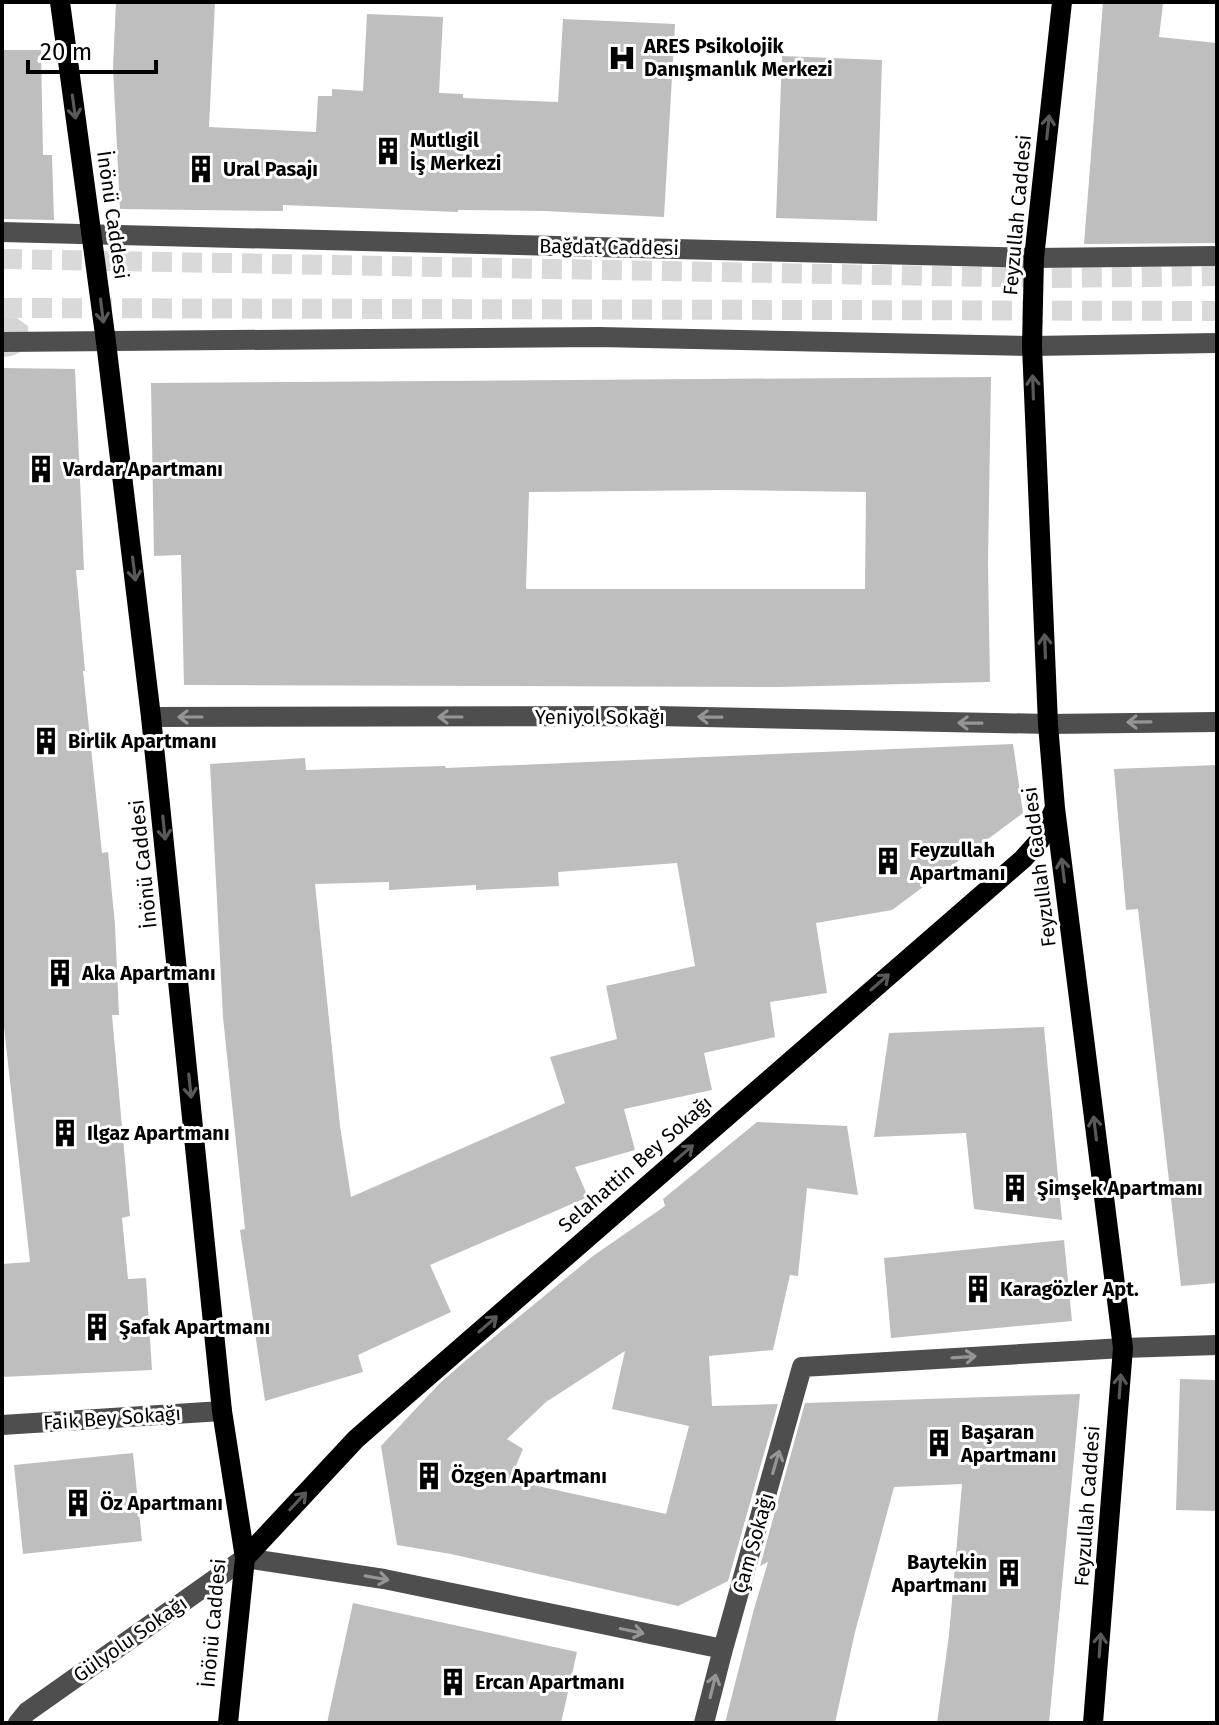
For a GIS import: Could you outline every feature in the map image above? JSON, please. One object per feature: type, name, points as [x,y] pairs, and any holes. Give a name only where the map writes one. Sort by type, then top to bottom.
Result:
[{"type":"main road","name":"İnönü Caddesi","points":[[60,2],[106,342],[151,717],[222,1411],[245,1558],[228,1723]]},
{"type":"main road","name":"Feyzullah Caddesi","points":[[1062,2],[1034,258],[1032,346],[1048,724],[1055,808],[1123,1348],[1093,1723]]},
{"type":"main road","name":"Selahattin Bey Sokağı","points":[[245,1558],[356,1439],[1023,859],[1040,840],[1055,808]]},
{"type":"street","name":"Bağdat Caddesi","points":[[2,232],[1034,258],[1217,256]]},
{"type":"street","points":[[2,342],[599,337],[1032,346],[1217,343]]},
{"type":"street","name":"Yeniyol Sokağı","points":[[151,717],[656,716],[1048,724],[1217,722]]},
{"type":"street","name":"Çam Sokağı","points":[[723,1649],[802,1367],[1217,1345]]},
{"type":"street","name":"Faik Bey Sokağı","points":[[2,1425],[222,1411]]},
{"type":"street","points":[[245,1558],[384,1579],[723,1649],[704,1723]]},
{"type":"street","name":"Gülyolu Sokağı","points":[[18,1723],[27,1712],[245,1558]]},
{"type":"shaded area","points":[[2,314],[14,316],[28,326],[26,345],[15,355],[2,357]]},
{"type":"building","points":[[116,2],[215,2],[209,127],[316,132],[318,96],[332,96],[332,89],[363,91],[367,14],[443,17],[439,93],[463,94],[463,98],[558,102],[563,19],[675,24],[664,217],[283,205],[283,211],[120,209],[113,67]]},
{"type":"building","points":[[1103,2],[1163,4],[1159,37],[1217,43],[1217,243],[1084,244]]},
{"type":"building","points":[[2,50],[41,50],[43,155],[52,155],[54,220],[2,219]]},
{"type":"building","points":[[782,56],[882,60],[877,221],[776,218]]},
{"type":"building","points":[[2,368],[75,369],[84,570],[76,570],[102,853],[108,852],[115,925],[119,1015],[112,1015],[130,1216],[122,1218],[128,1279],[146,1278],[152,1370],[2,1377],[2,1264],[30,1262],[2,1009]]},
{"type":"building","points":[[991,377],[990,682],[778,687],[184,685],[181,555],[154,556],[151,383]],"holes":[[[529,492],[866,492],[865,589],[526,589]]]},
{"type":"building","points":[[1013,744],[1023,813],[892,910],[816,923],[827,993],[770,1002],[775,1037],[704,1053],[712,1090],[624,1109],[635,1150],[575,1167],[588,1197],[430,1265],[451,1312],[358,1355],[363,1372],[265,1401],[240,1230],[245,1229],[223,1017],[210,764],[305,758],[306,770],[446,768]],"holes":[[[677,863],[695,966],[606,986],[617,1039],[550,1057],[565,1103],[351,1197],[340,1126],[315,884],[389,882],[389,890],[476,885],[476,890],[559,886],[558,872]]]},
{"type":"building","points":[[1217,765],[1217,1283],[1181,1286],[1138,909],[1126,910],[1114,769]]},
{"type":"building","name":"Şimşek Apartmanı","points":[[1044,1027],[1062,1220],[974,1209],[966,1133],[874,1137],[889,1033]]},
{"type":"building","points":[[757,1122],[847,1126],[858,1195],[807,1188],[798,1276],[790,1275],[773,1350],[709,1356],[712,1406],[778,1404],[728,1581],[678,1606],[451,1554],[397,1545],[381,1446],[440,1383],[593,1256],[665,1206],[663,1199]],"holes":[[[625,1351],[612,1409],[689,1426],[666,1514],[510,1480],[523,1449],[507,1439],[546,1402]]]},
{"type":"building","name":"Karagözler Apt.","points":[[1064,1240],[1072,1321],[891,1338],[884,1258]]},
{"type":"building","points":[[1180,1379],[1217,1380],[1217,1511],[1176,1510]]},
{"type":"building","points":[[1080,1394],[1049,1723],[937,1723],[949,1635],[962,1484],[894,1487],[855,1632],[835,1723],[725,1723],[768,1562],[760,1566],[805,1403]]},
{"type":"building","name":"Öz Apartmanı","points":[[133,1453],[142,1541],[23,1554],[14,1465]]},
{"type":"building","name":"Ercan Apartmanı","points":[[353,1603],[577,1652],[561,1723],[327,1723]]},
{"type":"tunnel","points":[[2,259],[1047,278],[1217,276]]},
{"type":"tunnel","points":[[2,308],[1217,311]]},
{"type":"place","name":"ARES Psikolojik Danışmanlık Merkezi","points":[[622,58]]},
{"type":"place","name":"Mutlıgil İş Merkezi","points":[[388,151]]},
{"type":"place","name":"Ural Pasajı","points":[[201,169]]},
{"type":"place","name":"Vardar Apartmanı","points":[[41,469]]},
{"type":"place","name":"Birlik Apartmanı","points":[[46,741]]},
{"type":"place","name":"Feyzullah Apartmanı","points":[[888,861]]},
{"type":"place","name":"Aka Apartmanı","points":[[60,973]]},
{"type":"place","name":"Ilgaz Apartmanı","points":[[65,1133]]},
{"type":"place","name":"Şimşek Apartmanı","points":[[1015,1188]]},
{"type":"place","name":"Karagözler Apt.","points":[[978,1289]]},
{"type":"place","name":"Şafak Apartmanı","points":[[97,1327]]},
{"type":"place","name":"Başaran Apartmanı","points":[[939,1443]]},
{"type":"place","name":"Özgen Apartmanı","points":[[429,1476]]},
{"type":"place","name":"Öz Apartmanı","points":[[78,1503]]},
{"type":"place","name":"Baytekin Apartmanı","points":[[1009,1573]]},
{"type":"place","name":"Ercan Apartmanı","points":[[453,1682]]}]
